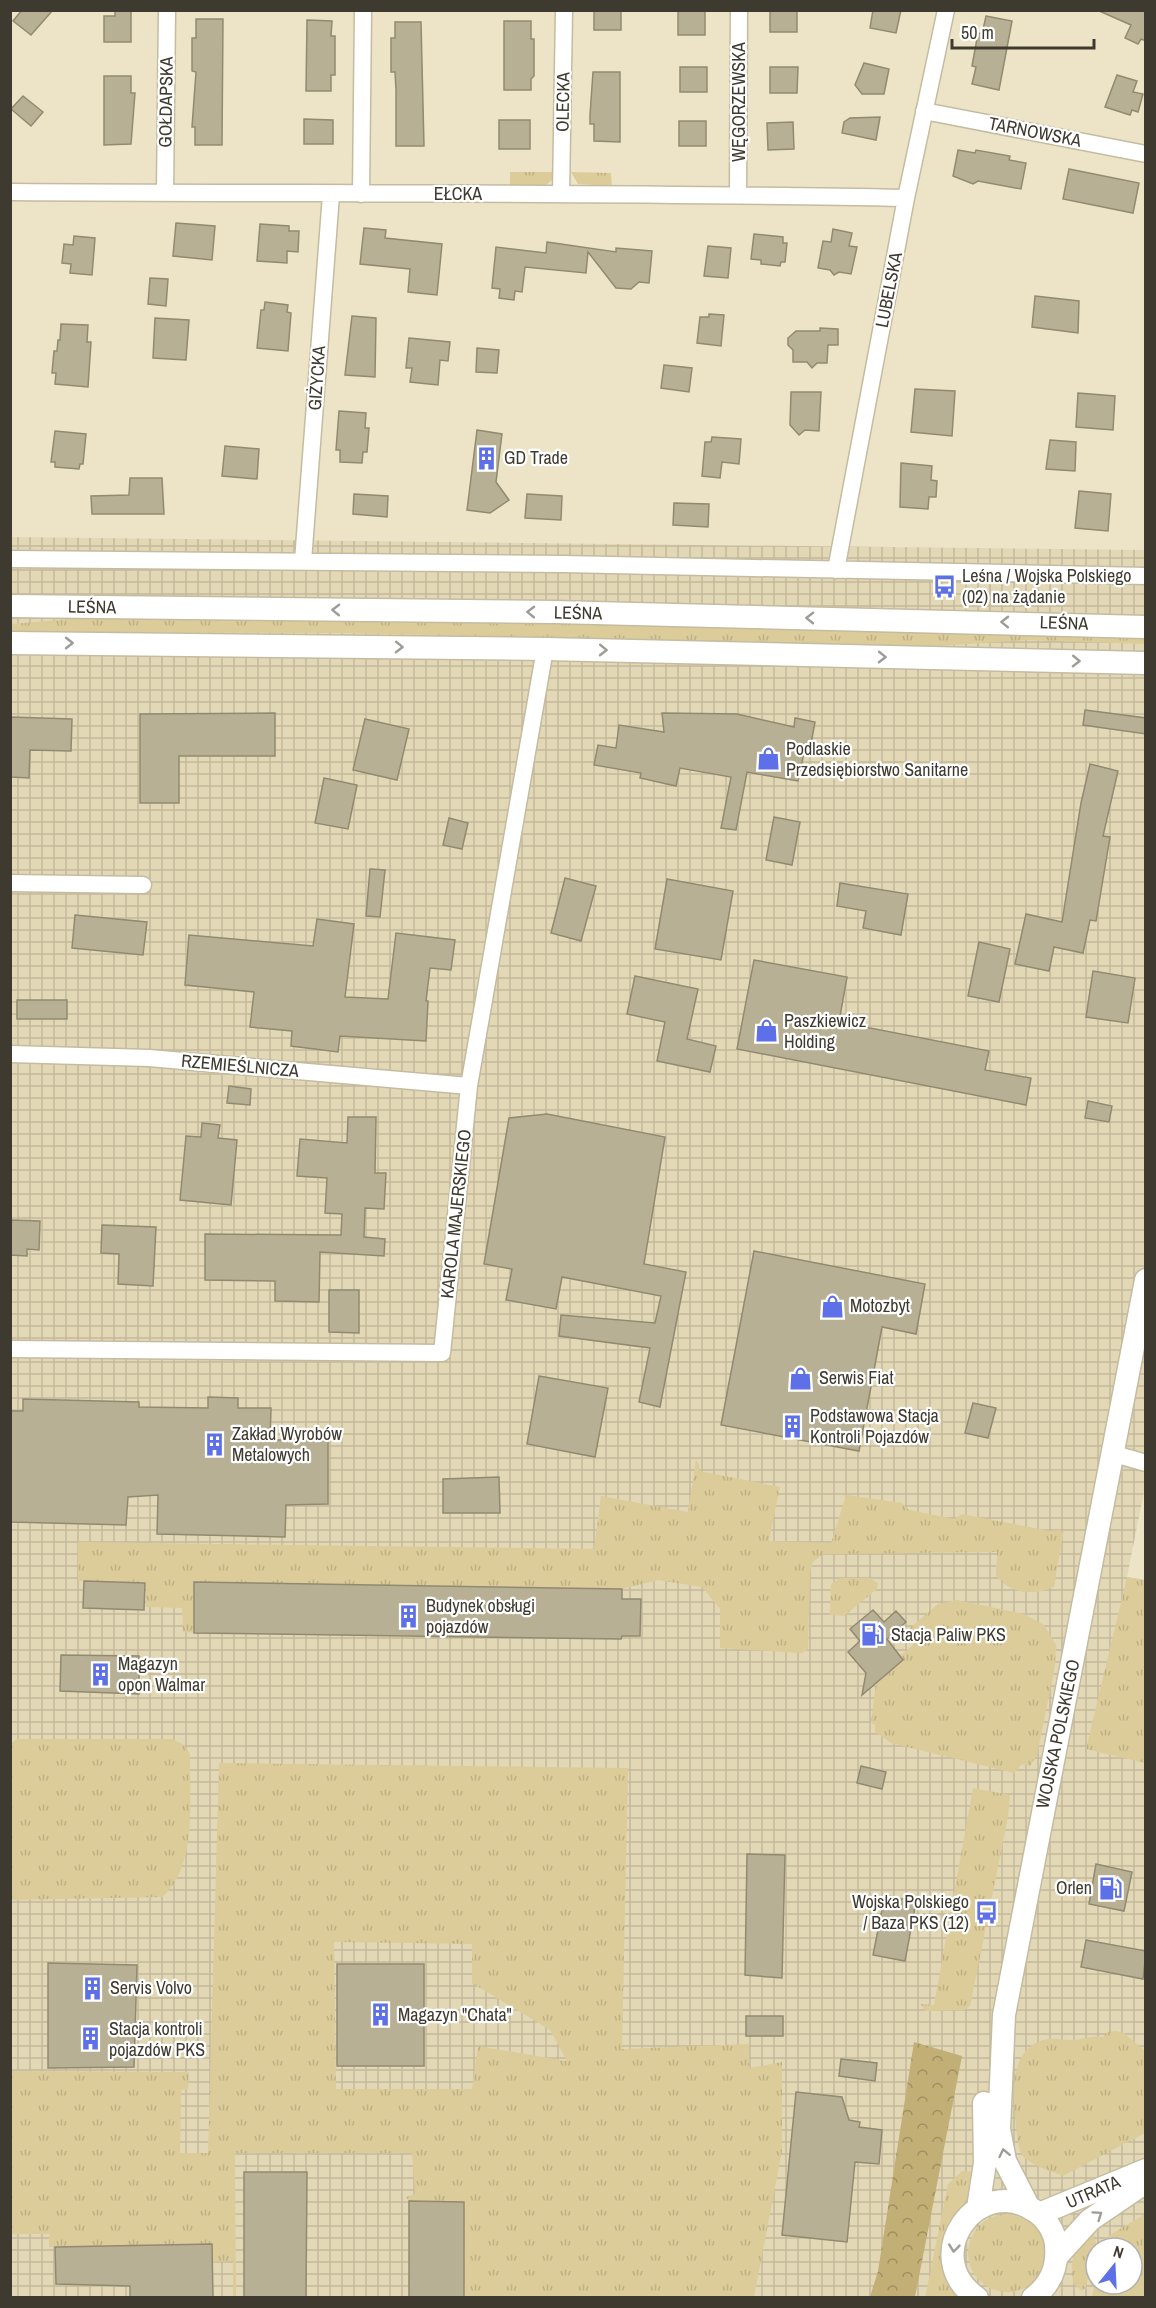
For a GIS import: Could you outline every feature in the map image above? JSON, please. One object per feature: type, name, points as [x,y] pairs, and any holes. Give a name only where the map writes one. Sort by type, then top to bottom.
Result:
[{"type":"main road","name":"LEŚNA","points":[[10,606],[567,612],[1146,627]]},
{"type":"main road","name":"LEŚNA","points":[[10,643],[545,649],[1146,663]]},
{"type":"main road","name":"WOJSKA POLSKIEGO","points":[[1057,2256],[1053,2233],[1034,2210],[1005,2161],[999,2129],[1004,2015],[1146,1280]]},
{"type":"main road","name":"WOJSKA POLSKIEGO","points":[[978,2208],[985,2163],[985,2079],[989,2050],[1004,2015]]},
{"type":"main road","name":"UTRATA","points":[[1034,2210],[1146,2170]]},
{"type":"main road","name":"UTRATA","points":[[1057,2256],[1090,2220],[1146,2182]]},
{"type":"main road","points":[[971,2296],[956,2271],[952,2248],[957,2232],[966,2219],[978,2208],[1003,2201],[1034,2210]]},
{"type":"main road","points":[[1033,2298],[1046,2286],[1054,2273],[1057,2256]]},
{"type":"street","name":"GOŁDAPSKA","points":[[165,193],[167,10]]},
{"type":"street","points":[[361,194],[363,10]]},
{"type":"street","name":"OLECKA","points":[[561,194],[564,10]]},
{"type":"street","name":"WĘGORZEWSKA","points":[[738,194],[739,10]]},
{"type":"street","name":"LUBELSKA","points":[[836,570],[906,198],[946,10]]},
{"type":"street","name":"TARNOWSKA","points":[[924,111],[1146,154]]},
{"type":"street","name":"EŁCKA","points":[[10,192],[331,195],[738,194],[906,198]]},
{"type":"street","name":"GIŻYCKA","points":[[303,561],[331,195]]},
{"type":"street","points":[[10,560],[303,561],[1146,576]]},
{"type":"street","name":"KAROLA MAJERSKIEGO","points":[[10,1349],[442,1353],[469,1086],[545,649]]},
{"type":"street","points":[[10,883],[143,885]]},
{"type":"street","name":"RZEMIEŚLNICZA","points":[[10,1054],[149,1058],[469,1086]]},
{"type":"street","points":[[1111,1453],[1146,1463]]},
{"type":"shaded area","points":[[11,537],[1145,550],[1146,1482],[1127,1577],[1146,1581],[1145,2297],[11,2298]]},
{"type":"green space","points":[[510,172],[555,172],[554,178],[545,186],[510,186]]},
{"type":"green space","points":[[571,172],[611,173],[612,186],[578,184]]},
{"type":"green space","points":[[104,616],[358,618],[1145,637],[1146,644],[1026,640],[939,646],[338,633],[11,632],[11,624]]},
{"type":"green space","points":[[696,1460],[699,1464],[699,1471],[780,1487],[769,1541],[831,1543],[846,1495],[902,1503],[909,1510],[954,1519],[962,1514],[1050,1531],[1060,1530],[1063,1535],[1054,1587],[1038,1592],[1023,1592],[1008,1587],[996,1576],[997,1552],[823,1554],[813,1562],[810,1571],[808,1649],[802,1653],[720,1648],[720,1609],[702,1587],[658,1580],[622,1589],[195,1582],[194,1633],[183,1632],[182,1608],[146,1607],[146,1582],[78,1581],[78,1542],[594,1549],[601,1496],[688,1512]]},
{"type":"green space","points":[[1127,1577],[1145,1580],[1145,1763],[1086,1749]]},
{"type":"green space","points":[[840,1578],[870,1578],[878,1583],[877,1589],[844,1616],[830,1615],[831,1584]]},
{"type":"green space","points":[[957,1600],[1024,1614],[1044,1625],[1056,1645],[1055,1666],[1037,1755],[1030,1766],[1022,1764],[1014,1773],[891,1743],[875,1732],[875,1725],[871,1723],[877,1675],[913,1645],[909,1629],[938,1604]]},
{"type":"green space","points":[[17,1739],[171,1739],[183,1744],[190,1754],[189,1831],[181,1868],[173,1884],[162,1897],[11,1900],[10,1744]]},
{"type":"green space","points":[[219,1763],[628,1768],[622,2049],[749,2044],[749,2068],[782,2062],[782,2151],[754,2297],[408,2297],[409,2201],[406,2197],[415,2194],[412,2153],[235,2153],[236,2297],[233,2297],[233,2261],[213,2262],[212,2244],[49,2247],[49,2234],[11,2234],[11,2071],[189,2072],[188,2089],[181,2090],[180,2153],[208,2153]],"holes":[[[334,1942],[472,1944],[472,1983],[550,2030],[567,2061],[478,2046],[472,2089],[336,2089]]]},
{"type":"green space","points":[[973,1788],[1010,1795],[1008,1817],[970,2006],[964,2010],[926,2011],[920,2004],[934,2005]]},
{"type":"green space","points":[[1107,2032],[1124,2033],[1145,2051],[1145,2133],[1063,2176],[1030,2162],[1019,2148],[1014,2099],[1016,2073],[1026,2051],[1035,2043],[1048,2039],[1071,2040],[1103,2037]]},
{"type":"green space","points":[[914,2042],[962,2056],[915,2297],[870,2297],[878,2271]]},
{"type":"green space","points":[[962,2171],[978,2172],[972,2193],[948,2222],[942,2243],[941,2263],[955,2297],[925,2298],[948,2184]]},
{"type":"green space","points":[[1007,2214],[1022,2217],[1035,2225],[1043,2238],[1046,2253],[1043,2268],[1035,2281],[1022,2289],[1007,2292],[992,2289],[979,2281],[971,2268],[968,2253],[971,2238],[979,2225],[992,2217]]},
{"type":"green space","points":[[1145,2214],[1145,2297],[1092,2297],[1144,2296],[1144,2236],[1108,2236]]},
{"type":"green space","points":[[1091,2228],[1094,2236],[1085,2236]]},
{"type":"green space","points":[[1084,2237],[1084,2289],[1082,2291],[1074,2284],[1072,2275],[1073,2260]]},
{"type":"building","points":[[22,10],[53,10],[31,35],[13,21]]},
{"type":"building","points":[[115,10],[131,10],[131,42],[104,42],[104,16],[115,16]]},
{"type":"building","points":[[594,10],[621,10],[621,30],[594,30]]},
{"type":"building","points":[[678,10],[705,10],[705,35],[678,35]]},
{"type":"building","points":[[770,10],[797,10],[797,32],[770,32]]},
{"type":"building","points":[[873,10],[901,10],[896,33],[870,28]]},
{"type":"building","points":[[1097,10],[1146,10],[1146,41],[1141,39],[1138,44],[1125,38],[1131,25]]},
{"type":"building","points":[[986,16],[1012,21],[999,90],[972,84],[976,67],[972,66],[978,33],[982,34]]},
{"type":"building","points":[[196,19],[223,19],[222,145],[195,145],[195,127],[192,127],[196,72],[192,71],[192,38],[196,38]]},
{"type":"building","points":[[307,20],[332,21],[331,36],[335,36],[335,75],[331,75],[331,91],[306,91]]},
{"type":"building","points":[[504,21],[531,21],[531,39],[534,39],[534,76],[531,79],[531,90],[504,90]]},
{"type":"building","points":[[395,22],[421,22],[424,146],[396,146],[395,72],[391,72],[391,38],[395,38]]},
{"type":"building","points":[[864,63],[889,69],[884,94],[862,94],[855,85]]},
{"type":"building","points":[[680,67],[707,67],[707,92],[680,92]]},
{"type":"building","points":[[770,67],[798,67],[797,93],[770,93]]},
{"type":"building","points":[[593,72],[620,72],[620,142],[594,141],[594,124],[590,124]]},
{"type":"building","points":[[1117,75],[1137,81],[1133,92],[1143,94],[1138,112],[1132,110],[1130,115],[1105,107]]},
{"type":"building","points":[[104,76],[131,76],[131,93],[135,93],[131,144],[104,145]]},
{"type":"building","points":[[23,96],[43,112],[31,126],[11,109]]},
{"type":"building","points":[[880,117],[876,140],[842,133],[844,122],[850,118]]},
{"type":"building","points":[[304,119],[333,120],[333,144],[304,144]]},
{"type":"building","points":[[499,120],[530,120],[530,149],[499,149]]},
{"type":"building","points":[[679,121],[706,121],[706,146],[679,146]]},
{"type":"building","points":[[793,122],[794,149],[768,150],[767,123]]},
{"type":"building","points":[[958,150],[975,153],[976,150],[1010,156],[1009,160],[1026,163],[1021,189],[978,181],[973,184],[953,176]]},
{"type":"building","points":[[1069,169],[1139,183],[1133,213],[1063,199]]},
{"type":"building","points":[[176,223],[215,226],[212,260],[173,256]]},
{"type":"building","points":[[260,224],[289,226],[289,231],[299,231],[298,252],[287,251],[287,263],[257,261]]},
{"type":"building","points":[[364,228],[386,230],[385,238],[442,244],[437,295],[408,292],[410,269],[360,264]]},
{"type":"building","points":[[833,229],[852,233],[849,246],[857,247],[851,274],[839,272],[834,275],[830,270],[818,268],[823,241],[831,242]]},
{"type":"building","points":[[754,234],[783,237],[783,243],[787,243],[785,262],[781,262],[780,266],[761,264],[761,260],[751,259]]},
{"type":"building","points":[[74,236],[95,238],[92,275],[70,273],[71,264],[62,263],[64,244],[73,245]]},
{"type":"building","points":[[547,242],[616,252],[616,248],[652,251],[649,283],[639,282],[631,289],[616,288],[588,252],[586,273],[525,267],[522,292],[515,291],[514,300],[499,298],[500,289],[492,288],[496,247],[546,253]]},
{"type":"building","points":[[708,246],[731,248],[728,278],[704,276]]},
{"type":"building","points":[[150,278],[168,279],[166,306],[148,304]]},
{"type":"building","points":[[1035,296],[1079,301],[1078,333],[1032,327]]},
{"type":"building","points":[[265,302],[288,305],[287,312],[291,313],[288,351],[257,348],[261,310],[264,310]]},
{"type":"building","points":[[709,314],[724,315],[721,346],[697,343],[700,317],[709,317]]},
{"type":"building","points":[[352,316],[376,318],[375,377],[345,375]]},
{"type":"building","points":[[155,318],[189,320],[186,360],[153,358]]},
{"type":"building","points":[[61,324],[88,325],[87,342],[91,342],[88,387],[55,384],[56,373],[52,373],[54,351],[57,351],[58,340],[60,340]]},
{"type":"building","points":[[820,328],[838,329],[838,345],[828,345],[827,363],[817,363],[812,368],[807,362],[793,362],[793,350],[788,345],[788,338],[796,331],[820,331]]},
{"type":"building","points":[[409,338],[450,342],[448,361],[440,360],[438,385],[410,382],[412,368],[406,368]]},
{"type":"building","points":[[477,348],[499,350],[497,373],[476,372]]},
{"type":"building","points":[[664,365],[692,368],[689,392],[661,388]]},
{"type":"building","points":[[915,389],[955,391],[952,436],[911,432]]},
{"type":"building","points":[[791,392],[821,392],[819,431],[805,430],[799,435],[790,425]]},
{"type":"building","points":[[1078,393],[1115,396],[1113,430],[1076,427]]},
{"type":"building","points":[[339,411],[366,413],[365,428],[369,428],[367,452],[363,452],[362,463],[340,462],[340,450],[336,450]]},
{"type":"building","name":"GD Trade","points":[[477,430],[502,434],[496,482],[509,500],[490,513],[467,510]]},
{"type":"building","points":[[55,431],[86,434],[83,464],[80,464],[79,469],[55,467],[55,462],[51,462]]},
{"type":"building","points":[[712,437],[741,439],[739,464],[722,462],[720,478],[702,476],[705,442],[711,442]]},
{"type":"building","points":[[1050,440],[1076,442],[1075,471],[1046,469]]},
{"type":"building","points":[[225,446],[259,449],[257,479],[222,476]]},
{"type":"building","points":[[901,463],[932,466],[931,480],[937,481],[936,497],[929,497],[928,509],[900,507]]},
{"type":"building","points":[[130,478],[162,478],[164,514],[92,514],[91,496],[129,495]]},
{"type":"building","points":[[1079,491],[1111,494],[1108,531],[1075,528]]},
{"type":"building","points":[[354,494],[388,496],[387,517],[353,514]]},
{"type":"building","points":[[527,494],[562,496],[561,520],[525,518]]},
{"type":"building","points":[[674,503],[709,504],[708,527],[673,525]]},
{"type":"building","points":[[1085,710],[1146,718],[1146,734],[1083,725]]},
{"type":"building","points":[[275,713],[275,756],[179,756],[179,803],[140,803],[140,714]]},
{"type":"building","points":[[662,713],[737,714],[794,727],[795,718],[815,722],[810,749],[805,748],[798,781],[747,772],[736,830],[721,828],[731,777],[680,768],[676,786],[640,778],[641,773],[594,765],[598,745],[616,748],[619,725],[664,732]]},
{"type":"building","points":[[10,717],[72,719],[71,751],[30,750],[29,778],[10,777]]},
{"type":"building","points":[[365,719],[409,729],[397,780],[353,770]]},
{"type":"building","points":[[1090,764],[1118,771],[1103,836],[1110,837],[1096,921],[1090,920],[1083,953],[1054,947],[1049,971],[1015,964],[1026,914],[1062,922],[1081,803]]},
{"type":"building","points":[[324,778],[357,785],[348,829],[315,823]]},
{"type":"building","points":[[774,817],[800,822],[792,865],[766,860]]},
{"type":"building","points":[[449,818],[468,823],[462,849],[443,845]]},
{"type":"building","points":[[370,869],[385,870],[380,917],[366,916]]},
{"type":"building","points":[[565,878],[596,886],[581,941],[551,933]]},
{"type":"building","points":[[667,879],[733,891],[721,960],[655,949]]},
{"type":"building","points":[[840,883],[908,894],[901,935],[863,928],[866,911],[837,906]]},
{"type":"building","points":[[75,915],[147,922],[143,955],[72,948]]},
{"type":"building","points":[[317,919],[354,924],[345,997],[388,999],[396,933],[455,940],[451,970],[430,968],[426,1001],[428,1001],[426,1041],[340,1036],[338,1052],[291,1046],[292,1031],[250,1027],[254,992],[185,985],[189,935],[313,946]]},
{"type":"building","points":[[979,942],[1010,949],[999,1002],[968,996]]},
{"type":"building","points":[[754,960],[847,977],[839,1022],[989,1051],[985,1070],[1031,1078],[1026,1105],[737,1049]]},
{"type":"building","points":[[1093,971],[1135,978],[1128,1023],[1086,1017]]},
{"type":"building","points":[[635,976],[698,989],[687,1039],[716,1046],[710,1072],[657,1061],[665,1022],[627,1014]]},
{"type":"building","points":[[17,1000],[67,1000],[67,1019],[17,1019]]},
{"type":"building","points":[[229,1086],[251,1089],[250,1105],[227,1103]]},
{"type":"building","points":[[1088,1101],[1112,1106],[1109,1122],[1085,1118]]},
{"type":"building","points":[[547,1114],[665,1137],[644,1264],[686,1272],[660,1407],[639,1402],[650,1348],[559,1336],[561,1315],[655,1323],[661,1296],[562,1277],[556,1309],[506,1300],[512,1269],[484,1264],[509,1118]]},
{"type":"building","points":[[348,1117],[376,1117],[375,1173],[386,1173],[384,1209],[365,1208],[364,1237],[385,1239],[384,1256],[320,1252],[319,1302],[275,1301],[275,1281],[205,1280],[205,1234],[341,1235],[342,1214],[325,1213],[327,1178],[297,1176],[300,1139],[347,1143]]},
{"type":"building","points":[[202,1123],[220,1125],[218,1138],[237,1140],[231,1205],[180,1200],[186,1136],[201,1137]]},
{"type":"building","points":[[10,1220],[40,1221],[39,1250],[27,1249],[27,1256],[10,1255]]},
{"type":"building","points":[[102,1225],[156,1227],[153,1286],[118,1284],[119,1254],[101,1253]]},
{"type":"building","points":[[754,1251],[925,1284],[916,1334],[882,1327],[859,1451],[721,1425]]},
{"type":"building","points":[[329,1290],[359,1290],[359,1333],[329,1332]]},
{"type":"building","points":[[539,1376],[608,1388],[595,1457],[527,1444]]},
{"type":"building","points":[[208,1397],[238,1398],[238,1408],[271,1408],[270,1440],[328,1440],[328,1504],[286,1505],[285,1537],[157,1534],[158,1495],[128,1497],[126,1525],[10,1522],[10,1411],[23,1411],[23,1399],[139,1402],[139,1407],[208,1408]]},
{"type":"building","points":[[973,1403],[996,1408],[988,1438],[965,1433]]},
{"type":"building","points":[[499,1477],[500,1513],[443,1513],[443,1479]]},
{"type":"building","points":[[84,1581],[145,1583],[144,1610],[83,1608]]},
{"type":"building","name":"Budynek obsługi pojazdów","points":[[194,1582],[622,1589],[622,1599],[641,1599],[640,1636],[622,1636],[621,1639],[194,1633]]},
{"type":"building","points":[[873,1610],[884,1622],[896,1611],[906,1622],[887,1639],[903,1660],[862,1695],[866,1673],[848,1652],[860,1641],[850,1629]]},
{"type":"building","name":"Magazyn opon Walmar","points":[[61,1655],[139,1656],[139,1694],[60,1691]]},
{"type":"building","points":[[861,1766],[886,1772],[882,1789],[857,1783]]},
{"type":"building","points":[[747,1854],[785,1855],[782,1978],[745,1975]]},
{"type":"building","name":"Orlen","points":[[1096,1864],[1132,1872],[1124,1911],[1089,1904]]},
{"type":"building","points":[[885,1895],[916,1902],[905,1961],[873,1955]]},
{"type":"building","points":[[1086,1940],[1146,1951],[1143,1979],[1081,1967]]},
{"type":"building","points":[[48,1963],[137,1965],[134,2067],[48,2068]]},
{"type":"building","name":"Magazyn \"Chata\"","points":[[337,1964],[424,1964],[424,2066],[337,2066]]},
{"type":"building","points":[[746,2016],[783,2016],[783,2036],[746,2036]]},
{"type":"building","points":[[841,2059],[877,2063],[875,2081],[839,2076]]},
{"type":"building","points":[[796,2092],[842,2097],[849,2120],[860,2122],[859,2127],[882,2130],[879,2164],[855,2162],[847,2242],[782,2235]]},
{"type":"building","points":[[244,2172],[307,2172],[306,2298],[244,2298]]},
{"type":"building","points":[[409,2201],[464,2202],[464,2298],[409,2298]]},
{"type":"building","points":[[212,2244],[213,2298],[130,2298],[130,2286],[56,2284],[55,2247]]},
{"type":"place","name":"GD Trade","points":[[486,458]]},
{"type":"place","name":"Leśna / Wojska Polskiego (02) na żądanie","points":[[944,586]]},
{"type":"place","name":"Podlaskie Przedsiębiorstwo Sanitarne","points":[[768,759]]},
{"type":"place","name":"Paszkiewicz Holding","points":[[766,1031]]},
{"type":"place","name":"Motozbyt","points":[[832,1306]]},
{"type":"place","name":"Serwis Fiat","points":[[801,1378]]},
{"type":"place","name":"Podstawowa Stacja Kontroli Pojazdów","points":[[792,1426]]},
{"type":"place","name":"Zakład Wyrobów Metalowych","points":[[214,1444]]},
{"type":"place","name":"Budynek obsługi pojazdów","points":[[408,1616]]},
{"type":"place","name":"Stacja Paliw PKS","points":[[873,1635]]},
{"type":"place","name":"Magazyn opon Walmar","points":[[100,1674]]},
{"type":"place","name":"Orlen","points":[[1110,1888]]},
{"type":"place","name":"Wojska Polskiego / Baza PKS (12)","points":[[987,1912]]},
{"type":"place","name":"Servis Volvo","points":[[92,1988]]},
{"type":"place","name":"Magazyn \"Chata\"","points":[[380,2015]]},
{"type":"place","name":"Stacja kontroli pojazdów PKS","points":[[91,2039]]}]
